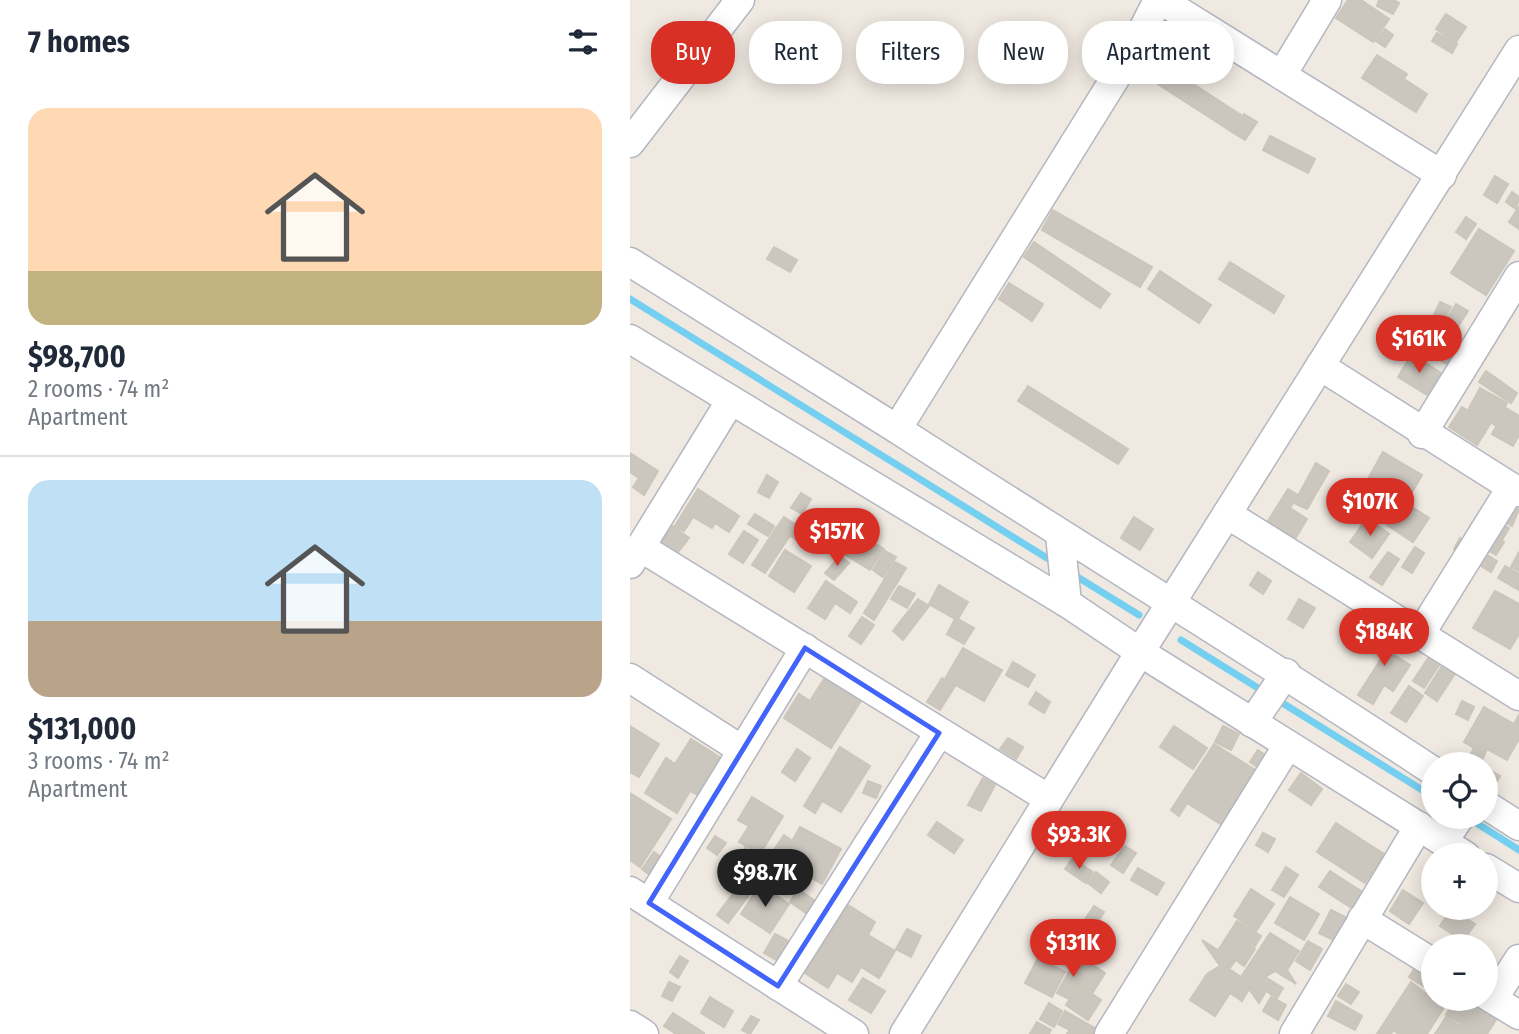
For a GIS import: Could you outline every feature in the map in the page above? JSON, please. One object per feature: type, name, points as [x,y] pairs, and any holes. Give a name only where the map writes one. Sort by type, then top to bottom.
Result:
[{"type":"street","points":[[630,143],[740,0]]},
{"type":"street","points":[[897,429],[1132,51],[1160,0],[1442,175]]},
{"type":"street","points":[[1283,74],[1327,0]]},
{"type":"street","points":[[906,1033],[1139,652],[1519,50]]},
{"type":"street","points":[[630,262],[897,429],[1060,535],[1286,673],[1421,763]]},
{"type":"street","points":[[1422,433],[1519,276]]},
{"type":"street","points":[[630,339],[1067,603],[1139,652],[1446,843]]},
{"type":"street","points":[[1320,366],[1515,490],[1419,636]]},
{"type":"street","points":[[731,400],[635,555],[805,648],[1049,799]]},
{"type":"street","points":[[1227,514],[1519,696]]},
{"type":"street","points":[[1060,535],[1067,603]]},
{"type":"street","points":[[805,648],[742,750],[639,897],[854,1034]]},
{"type":"street","points":[[1252,723],[1286,673]]},
{"type":"street","points":[[630,678],[742,750]]},
{"type":"street","points":[[778,986],[939,733]]},
{"type":"street","points":[[1109,1034],[1288,745]]},
{"type":"street","points":[[1498,813],[1519,826]]},
{"type":"street","points":[[1294,1034],[1419,826]]},
{"type":"street","points":[[1498,875],[1519,888]]},
{"type":"street","points":[[1362,919],[1421,956]]},
{"type":"street","points":[[1498,987],[1519,959]]},
{"type":"street","points":[[1498,1002],[1519,1015]]},
{"type":"street","points":[[630,1025],[644,1034]]},
{"type":"highlighted area","points":[[805,648],[939,733],[778,986],[649,903]]},
{"type":"building","points":[[1348,0],[1361,0],[1389,19],[1373,42],[1336,18]]},
{"type":"building","points":[[1379,0],[1399,3],[1393,14],[1377,6]]},
{"type":"building","points":[[1446,14],[1466,27],[1456,42],[1436,29]]},
{"type":"building","points":[[1385,29],[1393,35],[1385,47],[1376,41]]},
{"type":"building","points":[[1437,33],[1457,44],[1452,53],[1432,41]]},
{"type":"building","points":[[1377,55],[1407,74],[1404,79],[1427,94],[1416,112],[1362,78]]},
{"type":"building","points":[[1158,84],[1193,84],[1241,115],[1231,131]]},
{"type":"building","points":[[1244,114],[1257,122],[1245,140],[1232,132]]},
{"type":"building","points":[[1270,136],[1315,159],[1308,173],[1263,150]]},
{"type":"building","points":[[1495,176],[1508,184],[1497,203],[1484,195]]},
{"type":"building","points":[[1512,192],[1519,197],[1516,209],[1506,202]]},
{"type":"building","points":[[1519,207],[1519,229],[1509,222]]},
{"type":"building","points":[[1053,210],[1152,267],[1140,287],[1042,230]]},
{"type":"building","points":[[1466,217],[1476,224],[1466,239],[1456,232]]},
{"type":"building","points":[[1479,229],[1514,251],[1486,295],[1451,273]]},
{"type":"building","points":[[1034,242],[1110,294],[1100,308],[1024,257]]},
{"type":"building","points":[[774,247],[797,260],[790,272],[767,259]]},
{"type":"building","points":[[1230,262],[1284,296],[1274,313],[1219,279]]},
{"type":"building","points":[[1160,271],[1211,305],[1199,323],[1148,289]]},
{"type":"building","points":[[1009,283],[1043,304],[1032,321],[999,299]]},
{"type":"building","points":[[1440,302],[1451,307],[1443,322],[1433,317]]},
{"type":"building","points":[[1456,304],[1468,311],[1455,331],[1444,324]]},
{"type":"building","points":[[1430,335],[1455,349],[1447,364],[1422,350]]},
{"type":"building","points":[[1412,354],[1441,373],[1427,395],[1398,377]]},
{"type":"building","points":[[1486,371],[1517,393],[1511,403],[1479,382]]},
{"type":"building","points":[[1028,386],[1128,449],[1118,464],[1018,401]]},
{"type":"building","points":[[1480,388],[1507,403],[1495,425],[1468,410]]},
{"type":"building","points":[[1462,407],[1490,424],[1477,445],[1449,427]]},
{"type":"building","points":[[1506,408],[1519,416],[1519,435],[1513,446],[1492,434]]},
{"type":"building","points":[[1383,452],[1422,475],[1407,501],[1368,479]]},
{"type":"building","points":[[630,453],[658,471],[644,495],[633,487],[639,478],[630,472]]},
{"type":"building","points":[[1316,463],[1329,471],[1307,509],[1294,503]]},
{"type":"building","points":[[767,475],[778,482],[769,498],[758,492]]},
{"type":"building","points":[[698,489],[739,516],[729,532],[715,523],[712,528],[693,517],[684,531],[675,526]]},
{"type":"building","points":[[1288,489],[1298,495],[1290,508],[1307,519],[1295,539],[1268,521]]},
{"type":"building","points":[[801,493],[811,499],[802,514],[791,508]]},
{"type":"building","points":[[1403,501],[1429,518],[1413,542],[1387,525]]},
{"type":"building","points":[[1507,501],[1519,509],[1512,526],[1497,517]]},
{"type":"building","points":[[755,514],[774,526],[768,536],[748,524]]},
{"type":"building","points":[[784,517],[807,532],[800,542],[777,527]]},
{"type":"building","points":[[1134,517],[1153,529],[1140,550],[1121,538]]},
{"type":"building","points":[[1367,518],[1389,534],[1372,558],[1350,542]]},
{"type":"building","points":[[1497,521],[1509,528],[1502,540],[1490,532]]},
{"type":"building","points":[[1472,523],[1504,542],[1496,555],[1464,537]]},
{"type":"building","points":[[673,526],[689,538],[675,556],[660,543]]},
{"type":"building","points":[[776,528],[789,537],[765,573],[752,565]]},
{"type":"building","points":[[744,531],[758,540],[743,563],[729,554]]},
{"type":"building","points":[[858,533],[884,549],[870,570],[844,554]]},
{"type":"building","points":[[1460,538],[1497,561],[1491,572],[1454,549]]},
{"type":"building","points":[[1415,547],[1424,553],[1412,573],[1402,567]]},
{"type":"building","points":[[785,550],[811,566],[794,592],[769,576]]},
{"type":"building","points":[[885,551],[896,557],[883,577],[873,570]]},
{"type":"building","points":[[1388,552],[1399,559],[1382,585],[1370,577]]},
{"type":"building","points":[[1519,552],[1519,571],[1511,567]]},
{"type":"building","points":[[840,556],[849,563],[834,580],[825,573]]},
{"type":"building","points":[[895,562],[906,568],[874,620],[864,613]]},
{"type":"building","points":[[1505,566],[1519,574],[1519,590],[1498,578]]},
{"type":"building","points":[[1258,572],[1271,581],[1263,594],[1250,585]]},
{"type":"building","points":[[826,581],[857,602],[850,613],[835,603],[825,619],[808,608]]},
{"type":"building","points":[[939,585],[968,602],[958,619],[974,628],[964,644],[947,634],[955,619],[929,604]]},
{"type":"building","points":[[899,586],[915,594],[907,608],[891,599]]},
{"type":"building","points":[[1495,591],[1519,604],[1519,634],[1510,649],[1473,628]]},
{"type":"building","points":[[918,599],[929,606],[903,640],[893,631]]},
{"type":"building","points":[[1299,599],[1315,608],[1303,628],[1288,619]]},
{"type":"building","points":[[862,617],[874,625],[861,644],[849,636]]},
{"type":"building","points":[[1380,624],[1398,635],[1388,651],[1410,665],[1393,691],[1384,685],[1373,704],[1358,695],[1388,648],[1372,638]]},
{"type":"building","points":[[963,648],[1002,670],[984,701],[945,679]]},
{"type":"building","points":[[1430,655],[1441,662],[1424,688],[1413,681]]},
{"type":"building","points":[[1013,662],[1035,675],[1028,687],[1006,675]]},
{"type":"building","points":[[1443,664],[1456,672],[1437,701],[1425,693]]},
{"type":"building","points":[[826,676],[862,699],[831,748],[784,718],[799,694],[810,701]]},
{"type":"building","points":[[942,678],[955,686],[940,710],[927,702]]},
{"type":"building","points":[[1409,686],[1423,696],[1406,722],[1391,713]]},
{"type":"building","points":[[1036,692],[1050,702],[1044,713],[1029,704]]},
{"type":"building","points":[[1462,701],[1474,707],[1468,720],[1456,714]]},
{"type":"building","points":[[1484,707],[1514,724],[1519,715],[1519,739],[1507,760],[1498,755],[1498,752],[1487,749],[1486,752],[1472,752],[1474,748],[1464,742]]},
{"type":"building","points":[[630,726],[659,744],[639,777],[630,772]]},
{"type":"building","points":[[1174,726],[1207,748],[1193,769],[1160,747]]},
{"type":"building","points":[[1223,726],[1239,734],[1231,750],[1215,742]]},
{"type":"building","points":[[1008,738],[1023,747],[1016,759],[1000,749]]},
{"type":"building","points":[[691,739],[721,758],[698,795],[690,791],[677,813],[645,793],[666,758],[675,764]]},
{"type":"building","points":[[1214,744],[1260,773],[1225,827],[1187,803],[1179,816],[1171,810]]},
{"type":"building","points":[[840,747],[870,766],[841,812],[822,801],[815,813],[804,806]]},
{"type":"building","points":[[797,749],[810,758],[795,781],[782,772]]},
{"type":"building","points":[[1258,750],[1268,757],[1260,769],[1250,762]]},
{"type":"building","points":[[1301,773],[1322,789],[1311,805],[1289,790]]},
{"type":"building","points":[[983,778],[995,785],[981,811],[968,805]]},
{"type":"building","points":[[868,781],[881,786],[876,798],[863,793]]},
{"type":"building","points":[[630,793],[671,819],[640,867],[630,860]]},
{"type":"building","points":[[752,797],[783,816],[760,854],[739,842],[749,826],[738,820]]},
{"type":"building","points":[[937,822],[963,840],[954,853],[928,835]]},
{"type":"building","points":[[1336,823],[1384,854],[1365,883],[1317,852]]},
{"type":"building","points":[[800,827],[841,849],[822,884],[781,861]]},
{"type":"building","points":[[1263,833],[1275,839],[1268,852],[1256,845]]},
{"type":"building","points":[[784,835],[791,840],[777,861],[770,856]]},
{"type":"building","points":[[715,836],[726,843],[717,855],[707,848]]},
{"type":"building","points":[[1125,846],[1136,853],[1123,873],[1111,865]]},
{"type":"building","points":[[745,848],[759,858],[748,874],[734,864]]},
{"type":"building","points":[[654,852],[662,858],[650,875],[642,869]]},
{"type":"building","points":[[1072,859],[1093,872],[1086,883],[1065,869]]},
{"type":"building","points":[[772,861],[780,868],[767,883],[759,877]]},
{"type":"building","points":[[1286,867],[1298,875],[1284,897],[1272,890]]},
{"type":"building","points":[[1138,868],[1164,883],[1157,895],[1131,880]]},
{"type":"building","points":[[1330,871],[1364,893],[1353,909],[1319,887]]},
{"type":"building","points":[[1096,872],[1109,882],[1101,893],[1088,883]]},
{"type":"building","points":[[744,879],[755,887],[728,923],[717,915]]},
{"type":"building","points":[[760,885],[789,904],[770,933],[741,914]]},
{"type":"building","points":[[798,889],[814,900],[806,913],[790,902]]},
{"type":"building","points":[[1251,889],[1274,904],[1256,931],[1234,916]]},
{"type":"building","points":[[1403,890],[1421,902],[1409,924],[1390,911]]},
{"type":"building","points":[[1290,897],[1319,914],[1304,940],[1275,923]]},
{"type":"building","points":[[848,905],[875,922],[868,935],[895,951],[879,978],[861,967],[852,982],[837,973],[828,988],[805,973]]},
{"type":"building","points":[[1094,906],[1104,912],[1084,943],[1074,936]]},
{"type":"building","points":[[1331,910],[1347,918],[1335,941],[1319,933]]},
{"type":"building","points":[[1444,920],[1468,920],[1475,924],[1468,934],[1452,934],[1440,926]]},
{"type":"building","points":[[1237,921],[1261,936],[1255,946],[1244,939],[1232,958],[1219,949]]},
{"type":"building","points":[[907,929],[921,936],[911,957],[896,949]]},
{"type":"building","points":[[1270,933],[1299,951],[1287,970],[1296,984],[1275,971],[1265,977],[1283,988],[1277,998],[1266,991],[1259,1003],[1249,989],[1242,1001],[1230,993],[1215,1016],[1190,1000],[1207,974],[1220,966],[1202,940],[1235,961],[1229,969],[1241,977]]},
{"type":"building","points":[[775,934],[796,945],[785,965],[764,953]]},
{"type":"building","points":[[1245,941],[1255,949],[1244,966],[1233,958]]},
{"type":"building","points":[[1308,941],[1322,949],[1310,970],[1296,961]]},
{"type":"building","points":[[680,956],[688,961],[678,978],[670,972]]},
{"type":"building","points":[[1038,958],[1065,972],[1052,997],[1025,983]]},
{"type":"building","points":[[1076,959],[1088,966],[1069,999],[1057,993]]},
{"type":"building","points":[[1091,964],[1105,973],[1093,992],[1079,983]]},
{"type":"building","points":[[1416,966],[1421,969],[1421,985],[1409,977]]},
{"type":"building","points":[[863,978],[885,991],[871,1013],[849,1000]]},
{"type":"building","points":[[669,982],[680,987],[672,1001],[662,996]]},
{"type":"building","points":[[1411,982],[1421,990],[1421,1011],[1442,1011],[1427,1034],[1399,1034],[1393,1030],[1391,1034],[1377,1034]]},
{"type":"building","points":[[1346,984],[1359,992],[1351,1004],[1338,996]]},
{"type":"building","points":[[1079,985],[1101,1000],[1088,1020],[1066,1005]]},
{"type":"building","points":[[710,997],[733,1011],[724,1027],[701,1013]]},
{"type":"building","points":[[1271,997],[1286,1005],[1278,1020],[1263,1011]]},
{"type":"building","points":[[1336,1001],[1362,1016],[1355,1030],[1328,1016]]},
{"type":"building","points":[[1049,1003],[1062,1011],[1054,1027],[1040,1019]]},
{"type":"building","points":[[1065,1011],[1098,1030],[1096,1034],[1067,1034],[1070,1030],[1058,1024]]},
{"type":"building","points":[[1448,1011],[1467,1011],[1460,1023],[1446,1015]]},
{"type":"building","points":[[1469,1011],[1486,1011],[1497,1018],[1487,1034],[1435,1034],[1446,1017],[1460,1026]]},
{"type":"building","points":[[673,1013],[704,1034],[676,1034],[664,1026]]},
{"type":"building","points":[[751,1016],[759,1020],[750,1034],[742,1030]]},
{"type":"building","points":[[1037,1022],[1051,1030],[1049,1034],[1030,1034]]},
{"type":"waterway","points":[[630,299],[1055,563]]},
{"type":"waterway","points":[[1071,573],[1139,615]]},
{"type":"waterway","points":[[1181,640],[1266,693]]},
{"type":"waterway","points":[[1276,699],[1421,789]]},
{"type":"waterway","points":[[1486,829],[1519,850]]}]
